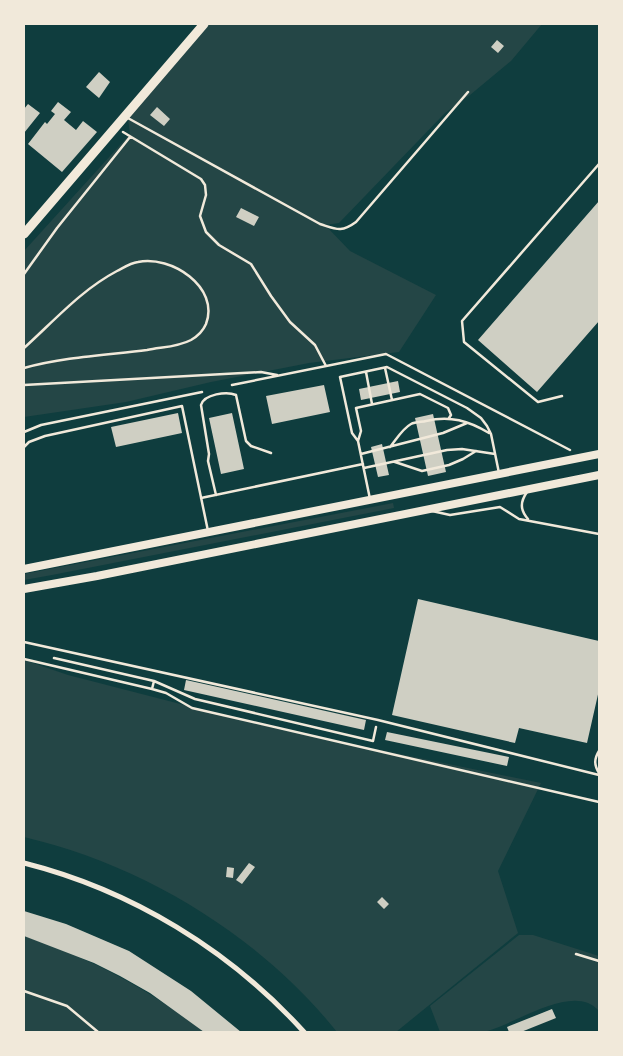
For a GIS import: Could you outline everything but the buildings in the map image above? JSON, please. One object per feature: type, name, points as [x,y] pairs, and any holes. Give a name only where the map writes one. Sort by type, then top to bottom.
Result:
[{"type":"main road","points":[[24,234],[204,24]]},
{"type":"main road","points":[[24,569],[599,454]]},
{"type":"main road","points":[[24,589],[64,583],[599,475]]},
{"type":"street","points":[[24,863],[95,886],[174,925],[249,978],[276,1002],[304,1032]]},
{"type":"lane","points":[[125,116],[320,224],[336,229],[346,229],[356,222],[468,92]]},
{"type":"lane","points":[[562,396],[538,402],[464,342],[462,321],[599,164]]},
{"type":"lane","points":[[371,500],[358,441],[352,433],[340,378],[387,367],[466,408],[481,418],[491,434],[500,474]]},
{"type":"lane","points":[[385,368],[392,400]]},
{"type":"lane","points":[[366,372],[372,404]]},
{"type":"lane","points":[[216,495],[208,461],[209,454],[200,405],[206,398],[228,393],[236,396],[238,398],[246,441],[251,446],[271,454]]},
{"type":"lane","points":[[358,441],[361,432],[356,408],[420,394],[448,408],[451,415],[449,418]]},
{"type":"lane","points":[[24,447],[36,438],[182,406],[208,533]]},
{"type":"lane","points":[[390,447],[411,424],[439,418],[468,422],[491,434]]},
{"type":"lane","points":[[361,454],[443,433],[468,422]]},
{"type":"lane","points":[[364,468],[447,450],[462,449],[495,454]]},
{"type":"lane","points":[[394,462],[422,472],[449,465],[476,451]]},
{"type":"lane","points":[[201,498],[363,464]]},
{"type":"lane","points":[[528,519],[523,514],[522,508],[523,498],[530,489]]},
{"type":"lane","points":[[425,510],[450,515],[500,507],[519,519],[528,519],[599,534]]},
{"type":"lane","points":[[24,642],[378,720],[599,774]]},
{"type":"lane","points":[[599,751],[595,761],[599,774]]},
{"type":"lane","points":[[576,954],[599,961]]},
{"type":"path","points":[[116,127],[201,178],[205,185],[206,194],[200,216],[206,232],[218,245],[251,264],[290,322],[315,345],[326,366]]},
{"type":"path","points":[[24,274],[57,228],[130,137]]},
{"type":"path","points":[[24,348],[92,286],[126,266],[138,262],[153,261],[184,272],[200,287],[206,297],[209,308],[209,318],[199,336],[179,345],[63,360],[24,368]]},
{"type":"path","points":[[386,354],[584,457]]},
{"type":"path","points":[[24,385],[260,372],[280,376]]},
{"type":"path","points":[[52,657],[154,681],[195,699],[373,741],[378,720]]},
{"type":"path","points":[[24,659],[166,693],[192,708],[599,802]]},
{"type":"path","points":[[152,689],[154,681]]},
{"type":"path","points":[[24,991],[55,1000],[67,1006],[98,1032]]},
{"type":"shaded area","points":[[204,24],[542,24],[511,61],[445,113],[339,223],[325,225],[350,251],[436,295],[399,352],[309,363],[211,382],[126,402],[24,417],[24,251],[130,134],[128,119]]},
{"type":"shaded area","points":[[393,503],[394,508],[24,580],[24,574]]},
{"type":"shaded area","points":[[24,660],[68,675],[273,728],[541,783],[498,871],[518,933],[396,1032],[337,1032],[306,997],[272,965],[236,935],[197,909],[113,866],[69,849],[24,837]]},
{"type":"shaded area","points":[[519,935],[533,935],[599,956],[599,1011],[588,1003],[574,1001],[543,1008],[483,1032],[440,1032],[430,1006]]},
{"type":"shaded area","points":[[24,936],[83,959],[119,976],[171,1008],[204,1032],[24,1032]]}]
